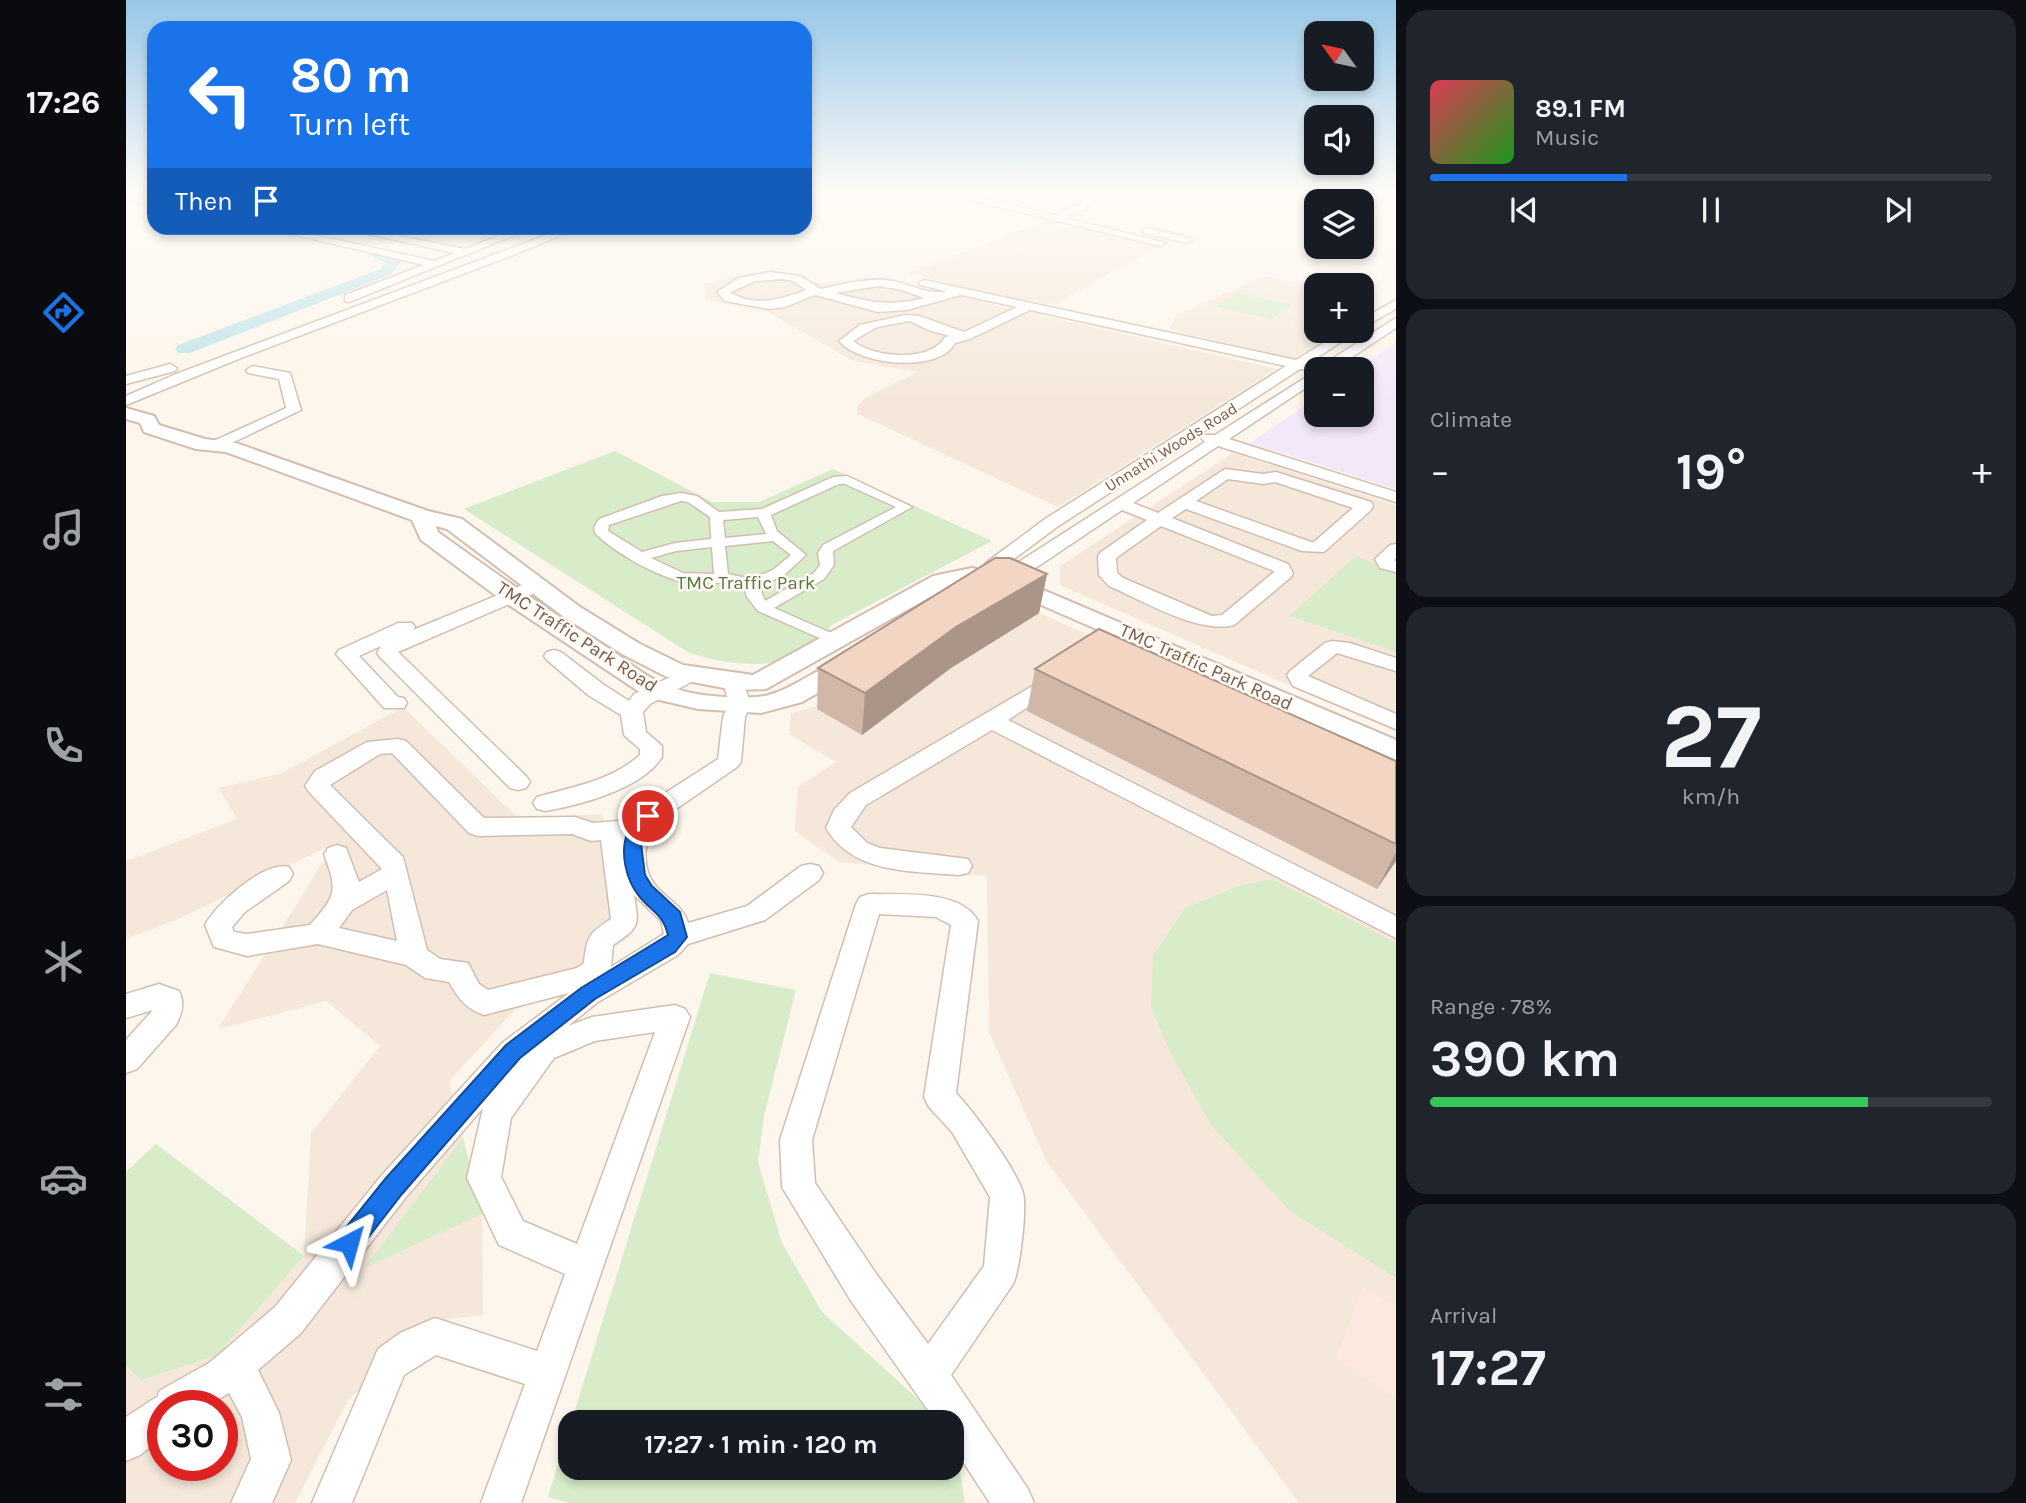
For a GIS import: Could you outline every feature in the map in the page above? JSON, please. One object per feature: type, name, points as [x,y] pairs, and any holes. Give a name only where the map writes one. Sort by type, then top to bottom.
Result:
[{"type":"street","points":[[422,261],[466,271]]},
{"type":"street","points":[[126,380],[153,374],[442,261]]},
{"type":"street","points":[[133,412],[169,382],[490,261]]},
{"type":"street","points":[[957,292],[935,298],[907,306],[878,308],[817,292],[811,286],[781,276],[748,278],[731,285],[723,292],[729,298],[781,304],[817,292],[864,282],[886,282],[935,298],[1013,313]]},
{"type":"street","points":[[924,283],[1304,366]]},
{"type":"street","points":[[1374,316],[1394,304]]},
{"type":"street","points":[[1073,314],[1089,305]]},
{"type":"street","points":[[907,306],[919,311],[915,319]]},
{"type":"street","points":[[965,336],[932,327],[915,319],[874,325],[857,331],[845,341],[852,349],[867,354],[890,359],[918,358],[946,348],[950,340],[965,336],[1028,306]]},
{"type":"street","name":"Unnathi Woods Road","points":[[1343,357],[1396,322]]},
{"type":"street","name":"Unnathi Woods Road","points":[[995,581],[1051,523],[1332,343]]},
{"type":"street","points":[[206,367],[251,370],[285,376],[294,410],[222,445]]},
{"type":"street","points":[[133,412],[202,374],[206,367]]},
{"type":"street","points":[[153,374],[169,382]]},
{"type":"street","name":"Unnathi Woods Road","points":[[995,581],[1121,504],[1304,383]]},
{"type":"street","name":"TMC Traffic Park Road","points":[[133,412],[150,428],[222,445],[421,516],[454,524],[631,649],[676,672],[744,690],[772,703],[805,690],[865,655]]},
{"type":"street","points":[[1193,433],[1389,495]]},
{"type":"street","points":[[1121,504],[1161,520],[1282,568],[1284,573],[1227,621],[1209,622],[1116,582],[1108,575],[1107,556],[1161,520],[1225,474],[1263,479],[1276,477],[1365,506]]},
{"type":"street","points":[[763,608],[819,576],[827,565],[825,553],[828,548],[906,507],[847,480],[836,480],[764,513],[716,516],[692,499],[681,497],[667,499],[604,522],[602,533],[666,572],[683,577],[740,578],[751,584],[754,597],[763,608],[832,639]]},
{"type":"street","points":[[1185,503],[1308,547],[1318,548],[1365,506],[1389,495]]},
{"type":"street","points":[[751,584],[778,573],[799,555],[773,537],[765,523],[764,513]]},
{"type":"street","name":"TMC Traffic Park Road","points":[[421,516],[429,535],[505,592],[656,691],[669,696],[744,690]]},
{"type":"street","points":[[716,516],[721,578]]},
{"type":"street","points":[[641,557],[675,547],[773,537]]},
{"type":"street","points":[[1396,549],[1384,559],[1386,564],[1396,567]]},
{"type":"street","points":[[396,703],[392,703],[346,654],[532,581]]},
{"type":"street","points":[[414,956],[394,863],[317,786],[323,776],[375,747],[398,746],[478,827],[575,825],[590,832],[625,830],[729,762],[734,717],[744,690],[941,581],[995,581]]},
{"type":"street","points":[[959,600],[995,581]]},
{"type":"street","name":"TMC Traffic Park Road","points":[[995,581],[1116,640],[1396,751]]},
{"type":"street","points":[[505,592],[467,615],[390,647],[387,653],[518,782]]},
{"type":"street","points":[[1396,665],[1343,647],[1332,647],[1297,675],[1300,682],[1396,722]]},
{"type":"street","points":[[554,656],[596,690],[632,712]]},
{"type":"street","points":[[959,866],[862,853],[844,841],[838,828],[843,816],[858,799],[992,721],[1072,670]]},
{"type":"street","points":[[545,803],[566,800],[641,769],[651,757],[651,746],[635,735],[632,712],[642,699],[690,675]]},
{"type":"street","points":[[992,721],[1396,928]]},
{"type":"street","points":[[280,874],[246,897],[218,925],[224,940],[247,945],[317,934],[414,956],[435,970],[458,971],[469,992],[484,1003],[586,977],[597,968],[600,940],[625,923],[632,843],[625,830]]},
{"type":"street","points":[[337,854],[349,884],[345,902]]},
{"type":"street","points":[[317,934],[345,902],[396,873]]},
{"type":"street","points":[[198,1390],[222,1376],[288,1320],[394,1186],[513,1052],[588,994],[668,947],[678,937],[756,912],[810,873]]},
{"type":"street","points":[[628,880],[645,891],[673,917],[678,937]]},
{"type":"street","points":[[928,1375],[1002,1272],[1007,1194],[963,1122],[940,1097],[965,921],[941,907],[869,904],[796,1140],[799,1188],[864,1288],[928,1375],[1014,1503]]},
{"type":"street","points":[[126,1006],[159,996],[169,999],[166,1017],[126,1060]]},
{"type":"street","points":[[501,1503],[675,1017],[592,1029],[543,1049],[496,1114],[484,1178],[511,1233],[586,1265]]},
{"type":"street","points":[[332,1503],[391,1362],[413,1346],[435,1336],[548,1373]]},
{"type":"street","points":[[234,1365],[260,1413],[271,1460],[251,1503]]},
{"type":"street","points":[[126,1441],[147,1425]]},
{"type":"shaded area","points":[[940,261],[1132,261],[1055,304],[996,296],[908,273]]},
{"type":"shaded area","points":[[779,271],[819,283],[881,277],[1276,369],[1058,507],[858,414],[857,407],[865,398],[918,372],[853,361],[768,312],[706,300],[704,284],[741,274]]},
{"type":"shaded area","points":[[1264,276],[1304,284],[1304,343],[1318,343],[1293,359],[1169,329],[1176,316]]},
{"type":"shaded area","points":[[1396,342],[1396,489],[1250,443],[1304,406],[1304,427],[1374,427],[1374,357]]},
{"type":"shaded area","points":[[1233,453],[1396,505],[1396,732],[1060,585],[1060,566]]},
{"type":"shaded area","points":[[999,595],[1396,773],[1396,1503],[1299,1503],[1047,1162],[989,1032],[987,876],[839,862],[795,831],[798,787],[836,762],[789,734],[791,713],[829,703]]},
{"type":"shaded area","points":[[403,707],[518,818],[602,814],[633,935],[513,1012],[449,1081],[482,1214],[483,1315],[433,1321],[348,1400],[295,1503],[126,1503],[126,1172],[156,1144],[304,1256],[311,1133],[380,1046],[326,1001],[218,1029],[335,843],[183,917],[126,939],[126,861],[237,819],[219,788],[282,773]]},
{"type":"shaded area","points":[[1363,1287],[1396,1306],[1396,1398],[1336,1359]]},
{"type":"green space","points":[[1238,293],[1292,305],[1271,319],[1216,306]]},
{"type":"green space","name":"TMC Traffic Park","points":[[615,451],[712,502],[759,502],[833,469],[992,541],[830,626],[824,653],[790,661],[756,664],[706,658],[689,653],[464,509]]},
{"type":"green space","points":[[1356,556],[1396,572],[1396,652],[1289,616]]},
{"type":"green space","points":[[1272,879],[1396,943],[1396,1278],[1290,1211],[1211,1125],[1171,1054],[1151,1008],[1153,956],[1185,908],[1239,886]]},
{"type":"green space","points":[[710,973],[796,990],[764,1116],[758,1162],[782,1243],[822,1312],[919,1400],[926,1410],[575,1410]]},
{"type":"green space","points":[[463,1138],[482,1214],[364,1268]]},
{"type":"green space","points":[[156,1144],[304,1256],[217,1355],[141,1380],[126,1366],[126,1172]]},
{"type":"green space","points":[[558,1463],[558,1480],[961,1480],[965,1503],[569,1503],[548,1497]]},
{"type":"building","points":[[995,558],[1010,558],[1047,574],[956,627],[865,693],[818,668]]},
{"type":"building","points":[[1099,629],[1396,761],[1396,844],[1035,669]]},
{"type":"waterway","points":[[184,349],[385,272],[394,261]]},
{"type":"route","points":[[349,1243],[394,1186],[513,1052],[588,994],[668,947],[678,937],[673,917],[645,891],[636,875],[632,843],[638,828],[648,816]]}]
